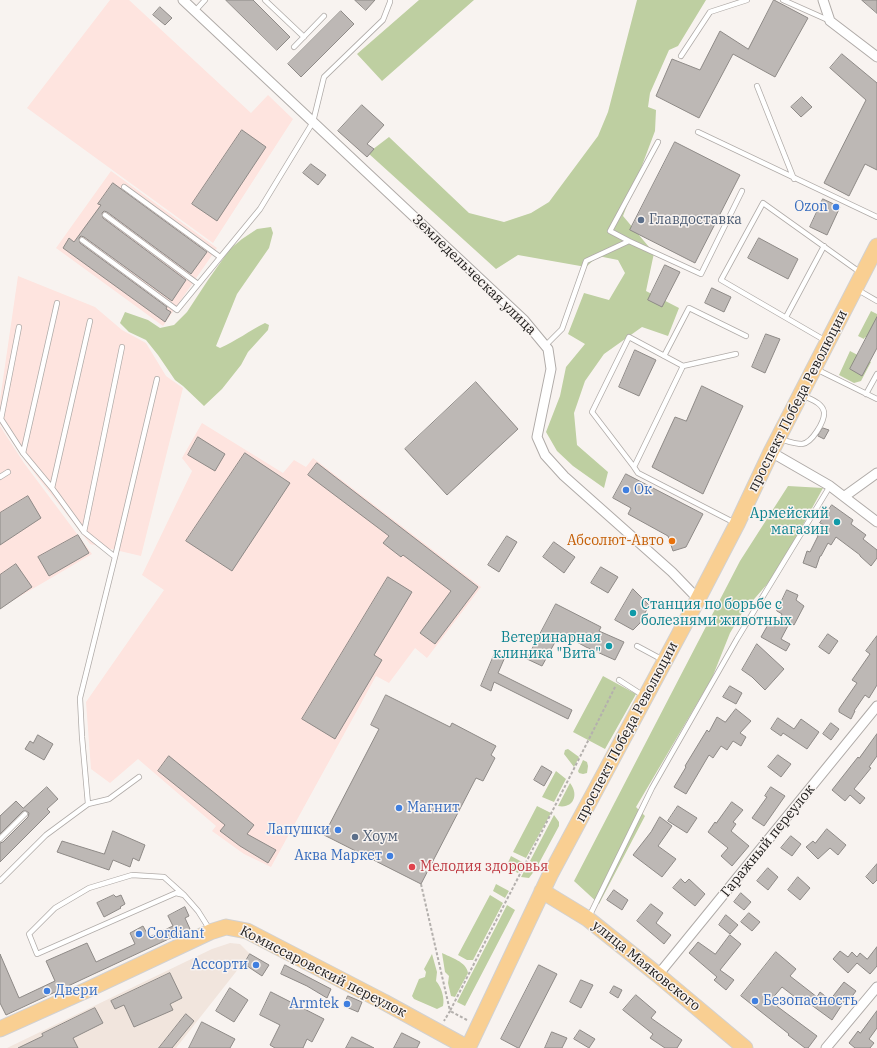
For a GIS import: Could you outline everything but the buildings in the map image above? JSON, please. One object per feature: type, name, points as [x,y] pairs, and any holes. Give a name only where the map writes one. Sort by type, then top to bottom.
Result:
[{"type":"main road","name":"проспект Победа Революции","points":[[468,1048],[542,891],[737,524],[800,394],[877,246]]},
{"type":"main road","name":"улица Маяковского","points":[[542,891],[588,919],[745,1048]]},
{"type":"main road","name":"Комиссаровский переулок","points":[[0,1029],[210,932],[226,927],[247,931],[468,1048]]},
{"type":"street","name":"Земледельческая улица","points":[[183,0],[524,320],[548,349],[551,369],[537,437],[545,455],[564,476],[672,572],[698,599]]},
{"type":"street","points":[[823,0],[830,21],[877,57]]},
{"type":"street","points":[[775,445],[845,496],[877,522]]},
{"type":"street","points":[[845,496],[877,473]]},
{"type":"street","name":"Гаражный переулок","points":[[658,975],[877,706]]},
{"type":"street","points":[[826,1048],[877,987]]},
{"type":"lane","points":[[194,11],[205,0]]},
{"type":"lane","points":[[265,0],[304,37]]},
{"type":"lane","points":[[82,240],[176,310],[260,209],[313,122],[324,77],[383,20],[390,0]]},
{"type":"lane","points":[[681,56],[710,12],[747,0]]},
{"type":"lane","points":[[783,0],[830,21]]},
{"type":"lane","points":[[294,46],[324,16]]},
{"type":"lane","points":[[757,86],[794,179]]},
{"type":"lane","points":[[698,132],[794,179],[877,217]]},
{"type":"lane","points":[[658,142],[610,231],[701,274],[742,191]]},
{"type":"lane","points":[[124,187],[220,257]]},
{"type":"lane","points":[[828,342],[721,280],[762,203],[862,274]]},
{"type":"lane","points":[[105,215],[198,284]]},
{"type":"lane","points":[[545,346],[562,329],[586,261],[629,241]]},
{"type":"lane","points":[[786,317],[824,246]]},
{"type":"lane","points":[[854,288],[877,302]]},
{"type":"lane","points":[[23,453],[57,303]]},
{"type":"lane","points":[[664,356],[689,308],[746,336]]},
{"type":"lane","points":[[52,488],[90,321]]},
{"type":"lane","points":[[18,327],[2,419],[23,453],[52,488],[84,532],[115,557]]},
{"type":"lane","points":[[736,354],[683,366],[629,336],[592,412],[638,473],[737,524]]},
{"type":"lane","points":[[84,532],[122,347]]},
{"type":"lane","points":[[634,467],[683,366]]},
{"type":"lane","points":[[814,368],[877,399]]},
{"type":"lane","points":[[866,394],[877,374]]},
{"type":"lane","points":[[88,804],[80,698],[115,557],[156,378]]},
{"type":"lane","points":[[775,445],[803,444],[812,440],[822,421],[824,412],[820,404],[800,394]]},
{"type":"lane","points":[[0,477],[8,472]]},
{"type":"lane","points":[[588,919],[652,788],[737,639],[830,486]]},
{"type":"lane","points":[[637,646],[665,661]]},
{"type":"lane","points":[[619,680],[646,697]]},
{"type":"lane","points":[[0,881],[46,835],[88,804],[108,799],[139,777]]},
{"type":"lane","points":[[0,839],[25,814]]},
{"type":"lane","points":[[184,895],[176,893],[37,954],[29,934],[55,908],[89,888],[132,875],[164,877],[184,895],[198,911],[210,932]]},
{"type":"path","points":[[438,1031],[450,1011],[516,881],[555,809],[619,680]]},
{"type":"path","points":[[421,884],[450,1011],[478,1026]]},
{"type":"shaded area","points":[[110,0],[129,0],[251,113],[268,95],[293,119],[213,243],[27,108]]},
{"type":"shaded area","points":[[111,171],[217,248],[163,326],[56,248]]},
{"type":"shaded area","points":[[18,276],[95,307],[122,330],[146,343],[166,376],[183,388],[141,556],[90,544],[25,461],[0,424],[0,400]]},
{"type":"shaded area","points":[[202,423],[283,473],[294,460],[306,467],[313,458],[481,587],[427,658],[415,648],[389,683],[376,676],[271,867],[244,854],[212,831],[216,826],[138,759],[110,783],[91,769],[86,702],[164,590],[142,575],[192,471],[182,458]]},
{"type":"shaded area","points":[[0,426],[24,463],[92,554],[0,608]]},
{"type":"shaded area","points":[[230,943],[240,944],[250,954],[176,1048],[7,1048],[212,949]]},
{"type":"green space","points":[[419,0],[474,0],[382,81],[357,54]]},
{"type":"green space","points":[[637,0],[706,0],[678,46],[669,50],[650,93],[648,107],[656,110],[655,131],[623,216],[654,253],[646,291],[679,308],[668,336],[642,327],[604,354],[585,381],[574,413],[577,445],[608,472],[604,488],[573,466],[557,451],[546,432],[560,396],[566,367],[585,344],[568,334],[584,293],[609,300],[625,273],[618,260],[598,256],[586,267],[518,255],[496,269],[368,153],[389,137],[469,213],[504,222],[531,213],[549,202],[598,136],[608,112]]},
{"type":"green space","points":[[271,227],[273,233],[269,248],[237,294],[216,346],[220,348],[265,323],[269,325],[268,330],[248,352],[241,365],[222,389],[204,406],[175,380],[146,340],[129,332],[120,323],[125,312],[148,320],[160,328],[174,325],[187,312],[230,249],[257,229]]},
{"type":"green space","points":[[871,311],[877,314],[877,348],[873,341],[865,337],[864,339],[858,336]]},
{"type":"green space","points":[[850,351],[871,362],[861,381],[854,383],[839,375]]},
{"type":"green space","points":[[788,486],[823,488],[776,574],[742,613],[730,633],[712,678],[636,807],[645,816],[599,904],[574,881],[740,561]]},
{"type":"green space","points":[[603,676],[636,694],[605,749],[573,732]]},
{"type":"green space","points":[[568,749],[579,757],[574,767],[564,754],[565,750]]},
{"type":"green space","points":[[583,760],[587,762],[588,766],[587,773],[583,774],[579,773],[578,771]]},
{"type":"green space","points":[[556,771],[566,779],[554,802],[542,797]]},
{"type":"green space","points":[[570,783],[574,792],[573,800],[568,805],[558,806]]},
{"type":"green space","points":[[537,806],[551,813],[526,858],[513,852]]},
{"type":"green space","points":[[554,815],[559,822],[559,826],[538,865],[530,861]]},
{"type":"green space","points":[[511,856],[524,863],[518,873],[506,867]]},
{"type":"green space","points":[[527,866],[535,870],[529,878],[521,877]]},
{"type":"green space","points":[[496,884],[509,891],[505,898],[493,891]]},
{"type":"green space","points":[[490,895],[503,903],[473,960],[467,960],[458,955]]},
{"type":"green space","points":[[507,905],[515,910],[465,1006],[457,1002]]},
{"type":"green space","points":[[442,953],[458,960],[467,969],[468,973],[455,997],[451,996],[448,983],[449,976],[445,972]]},
{"type":"green space","points":[[432,954],[437,972],[436,981],[443,996],[443,1006],[437,1009],[414,999],[412,996],[419,979],[425,977],[426,972],[424,969]]},
{"type":"place","name":"Ozon","points":[[836,207]]},
{"type":"place","name":"Главдоставка","points":[[641,220]]},
{"type":"place","name":"Ок","points":[[626,490]]},
{"type":"place","name":"Армейский магазин","points":[[837,522]]},
{"type":"place","name":"Абсолют-Авто","points":[[672,541]]},
{"type":"place","name":"Станция по борьбе с болезнями животных","points":[[633,613]]},
{"type":"place","name":"Ветеринарная клиника \"Вита\"","points":[[609,646]]},
{"type":"place","name":"Магнит","points":[[399,808]]},
{"type":"place","name":"Лапушки","points":[[338,830]]},
{"type":"place","name":"Хоум","points":[[355,837]]},
{"type":"place","name":"Аква Маркет","points":[[390,856]]},
{"type":"place","name":"Мелодия здоровья","points":[[412,867]]},
{"type":"place","name":"Cordiant","points":[[139,934]]},
{"type":"place","name":"Ассорти","points":[[256,965]]},
{"type":"place","name":"Двери","points":[[47,991]]},
{"type":"place","name":"Безопасность","points":[[755,1001]]},
{"type":"place","name":"Armtek","points":[[347,1004]]}]
